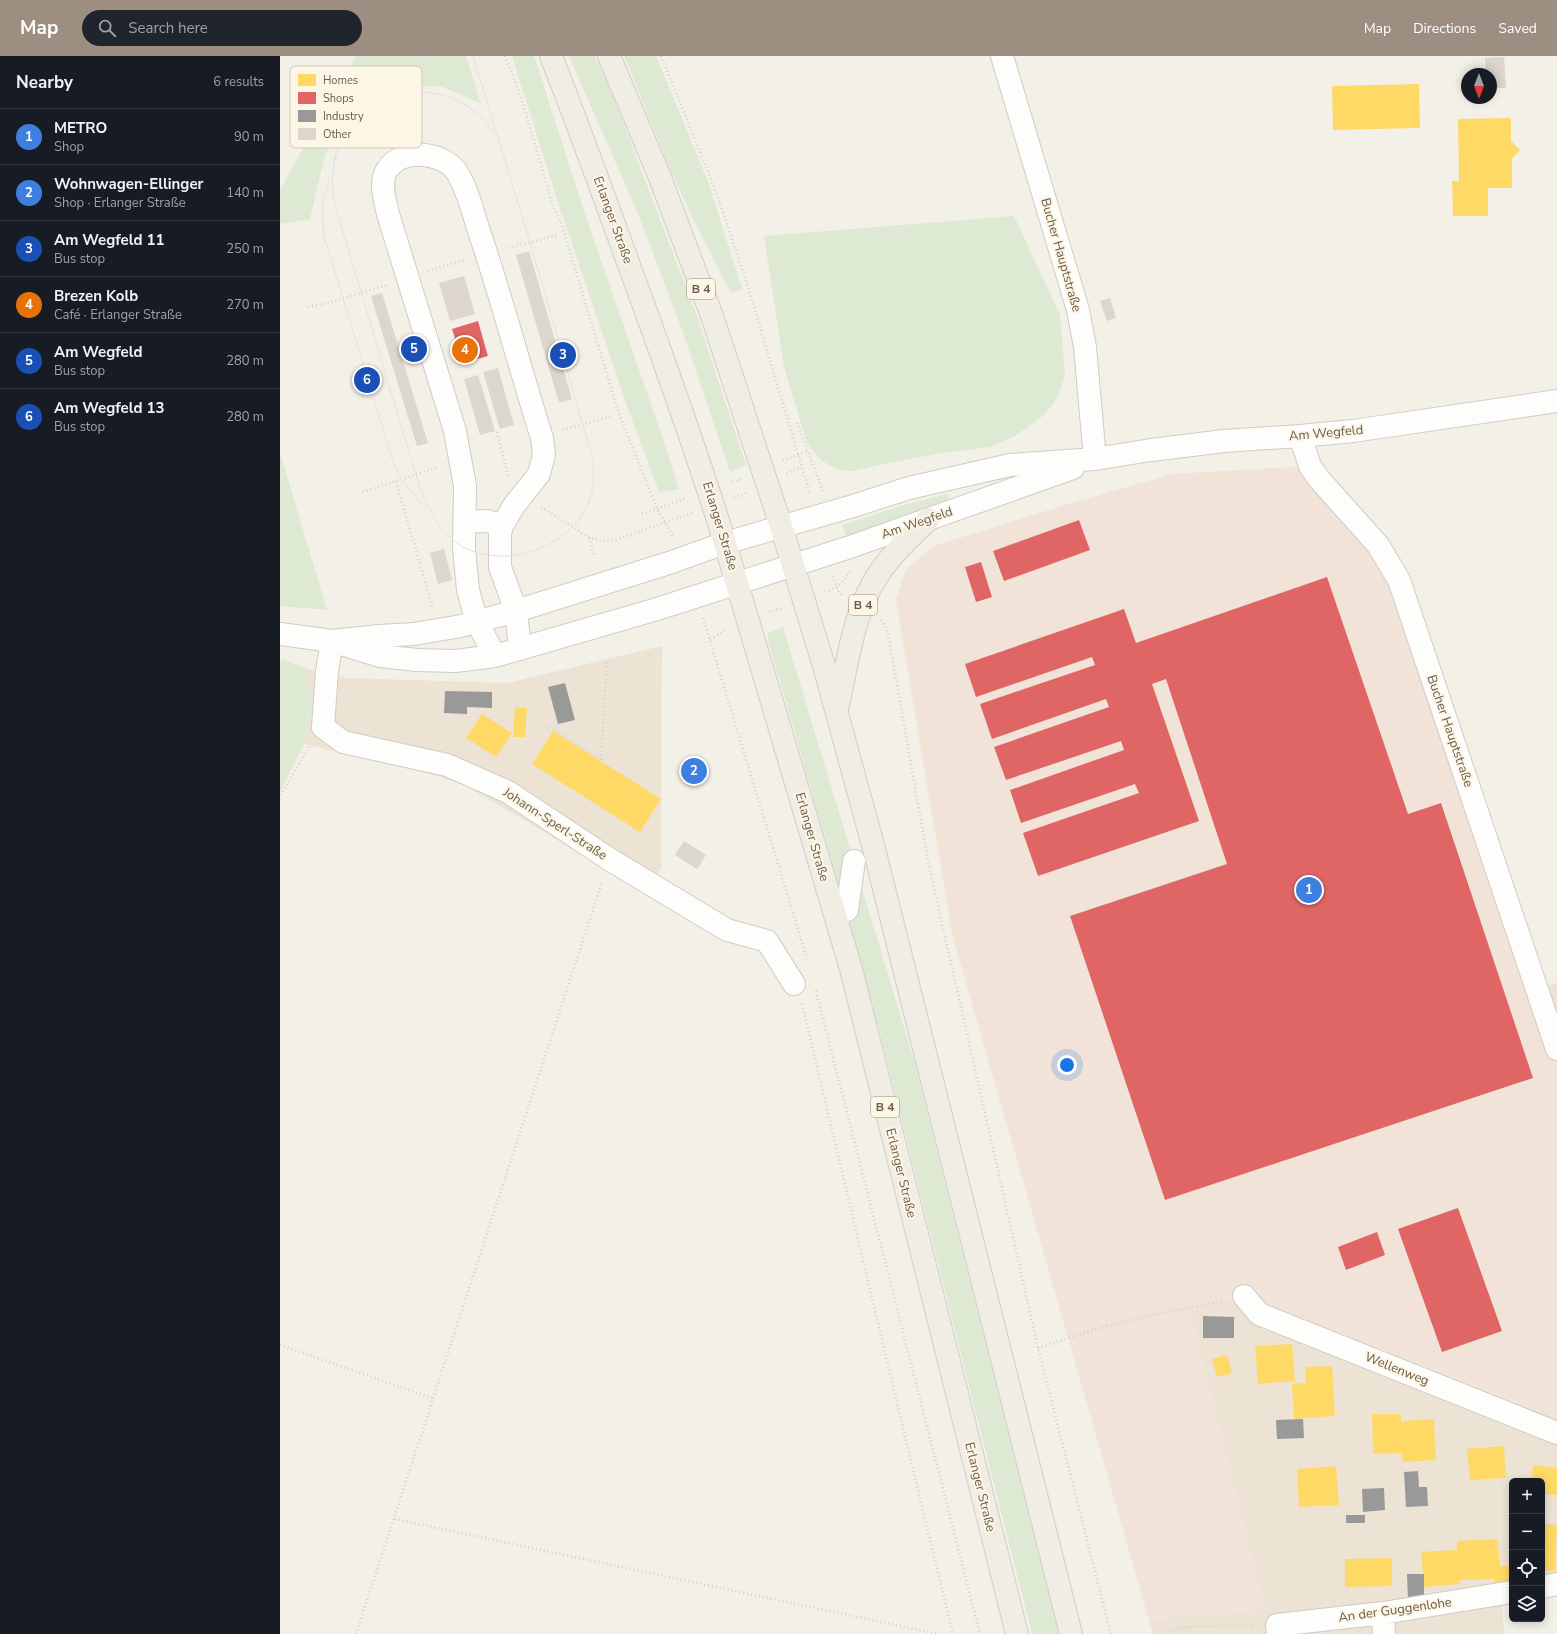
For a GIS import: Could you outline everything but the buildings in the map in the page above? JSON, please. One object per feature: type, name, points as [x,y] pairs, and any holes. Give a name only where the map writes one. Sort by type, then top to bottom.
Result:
[{"type":"main road","name":"Erlanger Straße","points":[[551,56],[709,490],[851,969],[1017,1634]]},
{"type":"main road","name":"B 4","points":[[609,56],[659,175],[712,316],[781,526],[837,712],[874,849],[1071,1634]]},
{"type":"main road","name":"B 4","points":[[837,712],[854,635],[862,608],[873,583],[891,558],[929,519]]},
{"type":"street","name":"Bucher Hauptstraße","points":[[1002,56],[1078,310],[1085,347],[1095,459]]},
{"type":"street","points":[[495,656],[477,622],[468,590],[464,522],[465,486],[455,431],[388,214],[384,193],[384,180],[387,170],[397,161],[407,157],[422,155],[436,157],[450,163],[458,173],[486,253],[542,438],[544,455],[539,474],[513,507],[502,526],[500,534],[500,567],[516,611],[520,649]]},
{"type":"street","name":"Am Wegfeld","points":[[781,526],[853,506],[908,488],[1010,465],[1095,459],[1203,443],[1300,436],[1389,427],[1557,401]]},
{"type":"street","name":"Bucher Hauptstraße","points":[[1300,436],[1310,466],[1319,479],[1378,545],[1399,580],[1557,1048]]},
{"type":"street","name":"Am Wegfeld","points":[[737,583],[850,547],[1095,459]]},
{"type":"street","points":[[464,522],[488,521],[502,526]]},
{"type":"street","points":[[332,641],[440,630],[477,622],[669,563],[725,543],[781,526]]},
{"type":"street","points":[[280,634],[332,641],[380,656],[416,660],[455,661],[495,656],[654,610],[737,583]]},
{"type":"street","points":[[322,728],[327,671],[332,641]]},
{"type":"street","name":"Johann-Sperl-Straße","points":[[322,728],[342,742],[447,766],[508,792],[609,859],[727,930],[767,941],[804,984]]},
{"type":"street","points":[[848,910],[854,862]]},
{"type":"street","name":"Wellenweg","points":[[1244,1296],[1259,1314],[1557,1433]]},
{"type":"street","points":[[1545,1586],[1557,1584]]},
{"type":"street","name":"An der Guggenlohe","points":[[1278,1629],[1384,1624],[1509,1593]]},
{"type":"path","points":[[505,56],[523,103],[553,207],[561,222],[618,411],[664,523],[615,540],[601,541],[589,537],[594,556]]},
{"type":"path","points":[[661,56],[709,174],[731,236],[798,455]]},
{"type":"path","points":[[308,307],[358,294],[407,277],[486,253],[557,235]]},
{"type":"path","points":[[542,438],[612,416]]},
{"type":"path","points":[[797,423],[822,489]]},
{"type":"path","points":[[779,463],[807,451]]},
{"type":"path","points":[[362,492],[441,466]]},
{"type":"path","points":[[396,482],[440,630]]},
{"type":"path","points":[[642,514],[685,499]]},
{"type":"path","points":[[807,961],[710,639],[747,620],[804,601],[837,587]]},
{"type":"path","points":[[880,620],[887,628],[928,861],[1038,1348],[1111,1634]]},
{"type":"path","points":[[546,725],[601,759],[607,660]]},
{"type":"path","points":[[280,795],[322,728]]},
{"type":"path","points":[[356,1634],[395,1519],[432,1398],[609,859]]},
{"type":"path","points":[[804,984],[802,1004],[953,1634]]},
{"type":"path","points":[[804,984],[980,1634]]},
{"type":"path","points":[[1038,1348],[1093,1330],[1160,1313],[1244,1296]]},
{"type":"path","points":[[280,1345],[432,1398]]},
{"type":"path","points":[[395,1519],[938,1634]]},
{"type":"path","points":[[1170,1634],[1172,1630],[1186,1628],[1278,1629]]},
{"type":"shaded area","points":[[1310,466],[1378,545],[1557,1049],[1557,1419],[1244,1296],[1190,1308],[1265,1609],[1149,1620],[952,934],[896,600],[906,569],[934,546],[1058,507],[1172,474]]},
{"type":"shaded area","points":[[662,646],[661,867],[650,895],[465,785],[413,769],[304,744],[313,703],[305,668],[347,678],[507,683]]},
{"type":"shaded area","points":[[1557,983],[1557,1041],[1540,988]]},
{"type":"shaded area","points":[[1244,1296],[1557,1419],[1557,1596],[1545,1598],[1545,1478],[1509,1478],[1509,1604],[1502,1605],[1504,1634],[1153,1634],[1149,1620],[1265,1609],[1189,1308]]},
{"type":"green space","points":[[356,56],[466,56],[481,104],[443,87],[422,86],[422,66],[350,66]]},
{"type":"green space","points":[[512,56],[534,56],[589,226],[679,489],[659,492],[627,406],[560,209]]},
{"type":"green space","points":[[569,56],[595,56],[614,99],[697,316],[746,465],[730,472],[680,324],[638,214]]},
{"type":"green space","points":[[624,56],[656,56],[709,184],[742,289],[731,293],[697,227],[671,172]]},
{"type":"green space","points":[[303,148],[329,148],[325,155],[310,219],[280,224],[280,190]]},
{"type":"green space","points":[[1014,216],[1060,315],[1065,373],[1061,388],[1054,403],[1044,415],[1028,427],[1015,436],[991,447],[942,453],[853,471],[843,471],[830,466],[820,459],[807,443],[784,367],[764,236]]},
{"type":"green space","points":[[280,453],[327,610],[280,606]]},
{"type":"green space","points":[[947,494],[949,498],[947,500],[846,536],[843,525],[897,507]]},
{"type":"green space","points":[[783,627],[915,1064],[1059,1634],[1032,1634],[866,979],[768,640],[768,633]]},
{"type":"green space","points":[[282,659],[305,668],[313,703],[304,744],[280,792],[280,664]]},
{"type":"tram line","points":[[422,67],[431,56]]},
{"type":"tram line","points":[[336,155],[332,184],[337,212],[416,475],[423,496],[432,515],[445,532],[461,546],[477,553],[488,555],[520,555],[534,551],[560,538],[571,528],[587,505],[593,487],[593,460],[530,242],[473,56]]},
{"type":"tram line","points":[[422,92],[447,96],[461,102],[473,110],[494,133]]},
{"type":"tram line","points":[[334,161],[338,148]]},
{"type":"tram line","points":[[329,178],[322,206],[324,236],[394,465],[402,480],[425,508]]},
{"type":"place","name":"Am Wegfeld","points":[[414,349]]},
{"type":"place","name":"Brezen Kolb","points":[[465,350]]},
{"type":"place","name":"Am Wegfeld 11","points":[[563,355]]},
{"type":"place","name":"Am Wegfeld 13","points":[[367,380]]},
{"type":"place","name":"Wohnwagen-Ellinger","points":[[694,771]]},
{"type":"place","name":"METRO","points":[[1309,890]]}]
